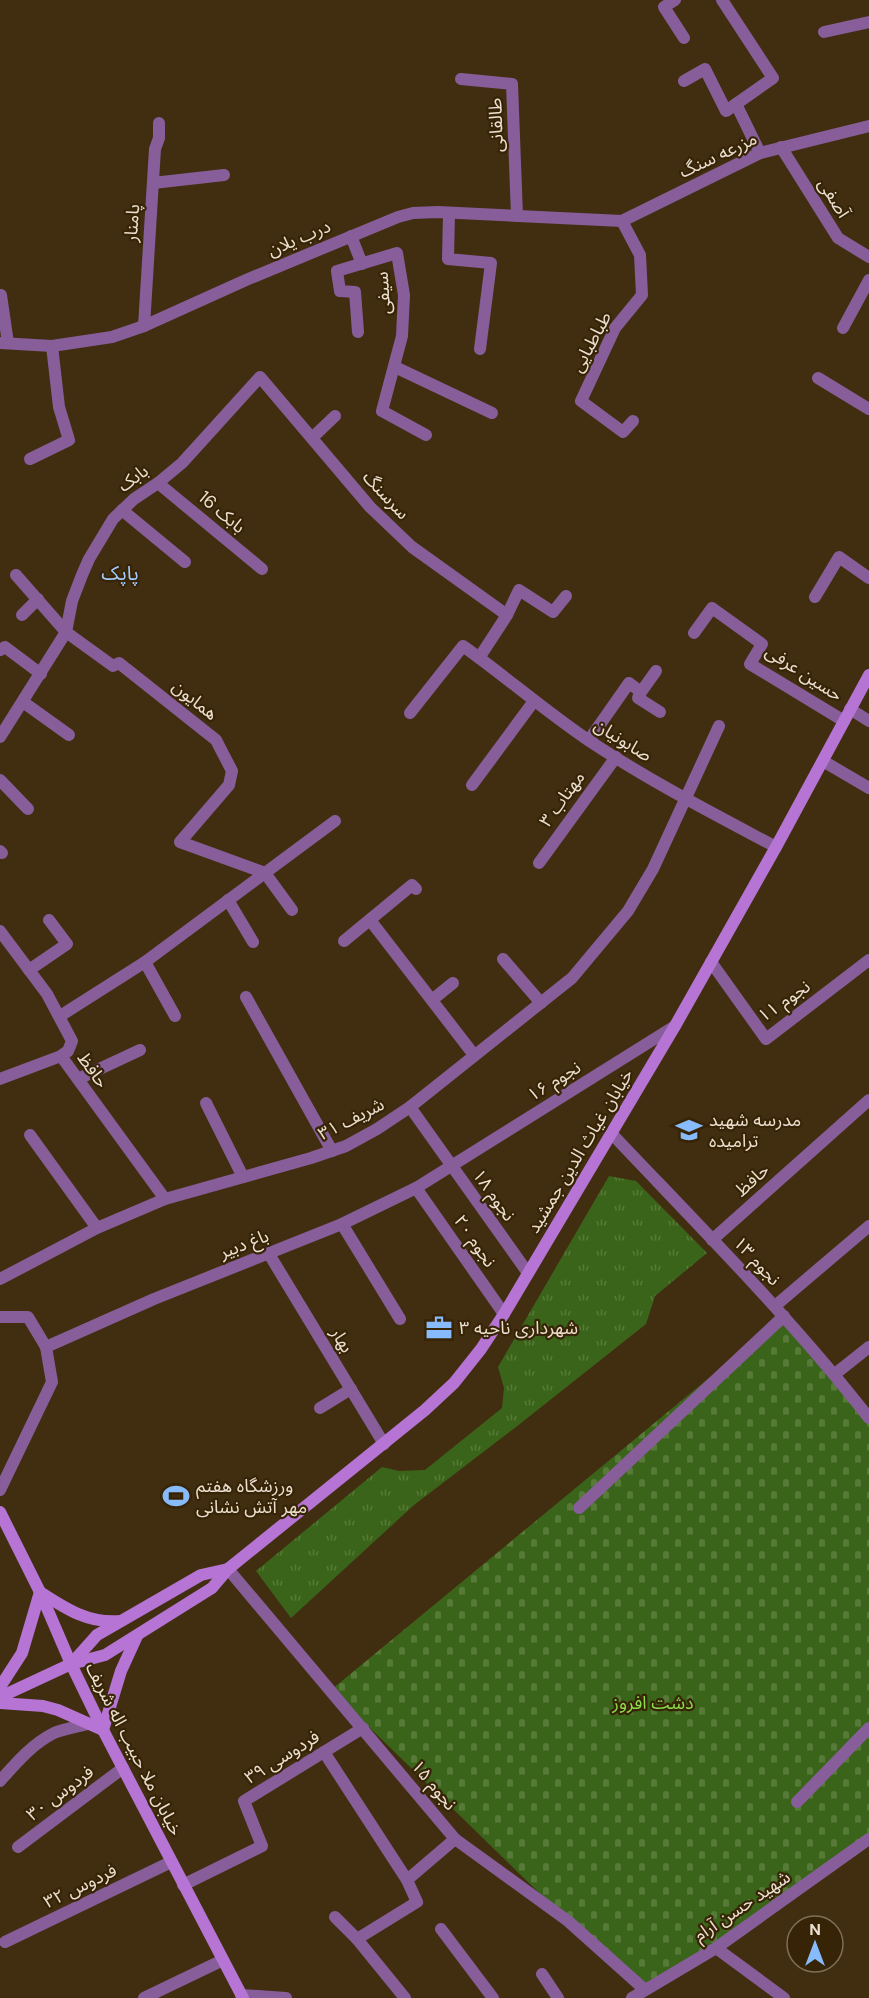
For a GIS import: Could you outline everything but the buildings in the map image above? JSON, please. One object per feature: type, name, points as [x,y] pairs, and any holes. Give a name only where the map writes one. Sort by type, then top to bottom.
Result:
[{"type":"main road","name":"خیابان غیاث الدین جمشید","points":[[71,1664],[105,1655],[212,1588],[228,1569],[384,1444],[454,1383],[481,1349],[504,1314],[612,1134],[776,847],[869,675]]},
{"type":"main road","name":"خیابان ملا حبیب اله شریف","points":[[1,1516],[40,1592],[103,1730],[242,1996]]},
{"type":"main road","name":"خیابان غیاث الدین جمشید","points":[[71,1664],[97,1635],[201,1575],[228,1569]]},
{"type":"main road","points":[[0,1687],[22,1653],[40,1592],[72,1612],[91,1619],[121,1621]]},
{"type":"main road","points":[[0,1703],[43,1706],[58,1710],[103,1730],[121,1671],[138,1635]]},
{"type":"main road","points":[[0,1697],[71,1664]]},
{"type":"street","points":[[675,0],[664,7],[684,38]]},
{"type":"street","points":[[722,0],[773,78],[731,108]]},
{"type":"street","points":[[824,32],[869,22]]},
{"type":"street","points":[[684,81],[705,69],[760,153]]},
{"type":"street","name":"طالقانی","points":[[461,79],[512,84],[517,216]]},
{"type":"street","name":"پامنار","points":[[144,326],[155,149],[159,138],[159,123]]},
{"type":"street","name":"مزرعه سنگ","points":[[622,222],[760,153],[869,126]]},
{"type":"street","name":"آصفی","points":[[781,147],[838,238],[869,256]]},
{"type":"street","points":[[153,183],[224,175]]},
{"type":"street","name":"درب یلان","points":[[4,343],[52,346],[112,337],[144,326],[246,280],[398,217],[425,212],[622,222]]},
{"type":"street","points":[[449,213],[448,259],[491,263],[480,349]]},
{"type":"street","name":"طباطبایی","points":[[622,222],[640,255],[642,296],[615,328],[581,400],[623,432],[633,421]]},
{"type":"street","name":"سیفی","points":[[351,236],[362,264]]},
{"type":"street","name":"سیفی","points":[[358,332],[355,292],[340,291],[337,271],[397,253],[404,296],[402,336],[382,411],[426,435]]},
{"type":"street","points":[[843,328],[869,280]]},
{"type":"street","points":[[1,295],[4,343]]},
{"type":"street","points":[[30,459],[69,440],[58,407],[52,346]]},
{"type":"street","points":[[395,367],[492,413]]},
{"type":"street","name":"سرسنگ","points":[[260,377],[370,507],[412,548],[507,615]]},
{"type":"street","name":"بابک","points":[[0,737],[66,632],[72,601],[89,559],[106,529],[122,510],[182,463],[260,377]]},
{"type":"street","points":[[818,378],[869,409]]},
{"type":"street","points":[[312,438],[335,416]]},
{"type":"street","name":"بابک 16","points":[[158,483],[262,569]]},
{"type":"street","points":[[122,510],[185,562]]},
{"type":"street","points":[[815,597],[839,557],[869,578]]},
{"type":"street","points":[[16,575],[66,632]]},
{"type":"street","points":[[479,658],[507,615],[519,590],[553,612],[566,596]]},
{"type":"street","points":[[22,615],[38,599]]},
{"type":"street","name":"حسین عرفی","points":[[694,633],[712,608],[762,644],[750,664],[847,715]]},
{"type":"street","name":"همایون","points":[[66,632],[113,666],[119,663],[216,740],[232,771],[229,785],[180,842],[265,873]]},
{"type":"street","name":"صابونیان","points":[[410,713],[463,646],[534,701],[615,757],[684,799],[776,847]]},
{"type":"street","points":[[0,650],[5,647],[41,674]]},
{"type":"street","points":[[656,671],[638,698],[660,712]]},
{"type":"street","points":[[589,740],[629,683],[641,692]]},
{"type":"street","points":[[472,785],[534,701]]},
{"type":"street","points":[[23,702],[69,735]]},
{"type":"street","points":[[847,715],[869,721]]},
{"type":"street","name":"شریف ۳۱","points":[[0,1279],[97,1228],[165,1199],[332,1151],[369,1134],[410,1107],[572,978],[628,911],[653,869],[718,726]]},
{"type":"street","name":"مهتاب ۳","points":[[539,863],[615,757]]},
{"type":"street","points":[[823,761],[869,788]]},
{"type":"street","points":[[0,780],[28,809]]},
{"type":"street","points":[[60,1016],[145,962],[335,821]]},
{"type":"street","points":[[265,873],[292,910]]},
{"type":"street","points":[[344,941],[412,885],[416,889]]},
{"type":"street","points":[[228,900],[253,942]]},
{"type":"street","points":[[29,970],[67,944],[48,920]]},
{"type":"street","points":[[370,920],[474,1055]]},
{"type":"street","name":"حافظ","points":[[0,931],[47,994],[60,1016],[72,1041],[68,1051],[61,1056],[165,1199]]},
{"type":"street","points":[[503,959],[541,1003]]},
{"type":"street","name":"نجوم ۱۱","points":[[711,962],[766,1039],[869,960]]},
{"type":"street","points":[[145,962],[175,1016]]},
{"type":"street","points":[[432,1000],[453,983]]},
{"type":"street","points":[[246,997],[332,1151]]},
{"type":"street","name":"نجوم ۱۶","points":[[452,1167],[675,1026]]},
{"type":"street","points":[[78,1079],[140,1050]]},
{"type":"street","points":[[0,1079],[61,1056]]},
{"type":"street","name":"حافظ","points":[[712,1240],[869,1100]]},
{"type":"street","points":[[206,1103],[243,1177]]},
{"type":"street","name":"نجوم ۱۸","points":[[410,1107],[528,1274]]},
{"type":"street","name":"نجوم ۱۳","points":[[612,1134],[775,1306],[835,1374],[869,1418]]},
{"type":"street","points":[[30,1135],[97,1228]]},
{"type":"street","name":"باغ دبیر","points":[[46,1347],[154,1299],[342,1224],[416,1188],[452,1167]]},
{"type":"street","name":"نجوم ۲۰","points":[[416,1188],[504,1314]]},
{"type":"street","points":[[342,1224],[400,1319]]},
{"type":"street","points":[[775,1306],[869,1226]]},
{"type":"street","name":"بهار","points":[[269,1254],[384,1444]]},
{"type":"street","points":[[579,1508],[784,1316]]},
{"type":"street","points":[[0,1317],[28,1317],[46,1347],[52,1382],[0,1490]]},
{"type":"street","points":[[835,1374],[869,1347]]},
{"type":"street","points":[[320,1408],[351,1389]]},
{"type":"street","name":"نجوم ۱۵","points":[[228,1569],[456,1839],[568,1921],[644,1989]]},
{"type":"street","points":[[0,1781],[22,1756],[38,1743],[55,1733],[87,1724]]},
{"type":"street","name":"فردوسی ۳۹","points":[[183,1885],[262,1846],[244,1801],[363,1728]]},
{"type":"street","points":[[797,1802],[869,1728]]},
{"type":"street","points":[[324,1752],[407,1880],[417,1902],[357,1939]]},
{"type":"street","name":"فردوس ۳۰","points":[[18,1847],[123,1768]]},
{"type":"street","points":[[407,1880],[456,1839]]},
{"type":"street","name":"شهید حسن آرام","points":[[632,1998],[716,1948],[869,1839]]},
{"type":"street","name":"فردوس ۳۲","points":[[5,1942],[171,1862]]},
{"type":"street","points":[[335,1917],[357,1939],[405,1998]]},
{"type":"street","points":[[441,1929],[493,1998]]},
{"type":"street","points":[[716,1948],[784,1998]]},
{"type":"street","points":[[144,1998],[223,1960]]},
{"type":"street","points":[[542,1974],[558,1998]]},
{"type":"street","points":[[242,1996],[286,1998]]},
{"type":"green space","points":[[609,1176],[636,1181],[707,1253],[655,1296],[646,1324],[414,1505],[291,1618],[256,1571],[382,1467],[399,1471],[425,1470],[502,1408],[504,1388],[498,1367]]},
{"type":"green space","name":"دشت افروز","points":[[784,1316],[869,1418],[869,1839],[644,1989],[568,1921],[331,1690]]},
{"type":"place","name":"مدرسه شهید ترامیده","points":[[689,1130]]},
{"type":"place","name":"شهرداری ناحیه ۳","points":[[439,1328]]},
{"type":"place","name":"ورزشگاه هفتم مهر آتش نشانی","points":[[176,1496]]},
{"type":"district","name":"پاپک","points":[[120,573]]}]
